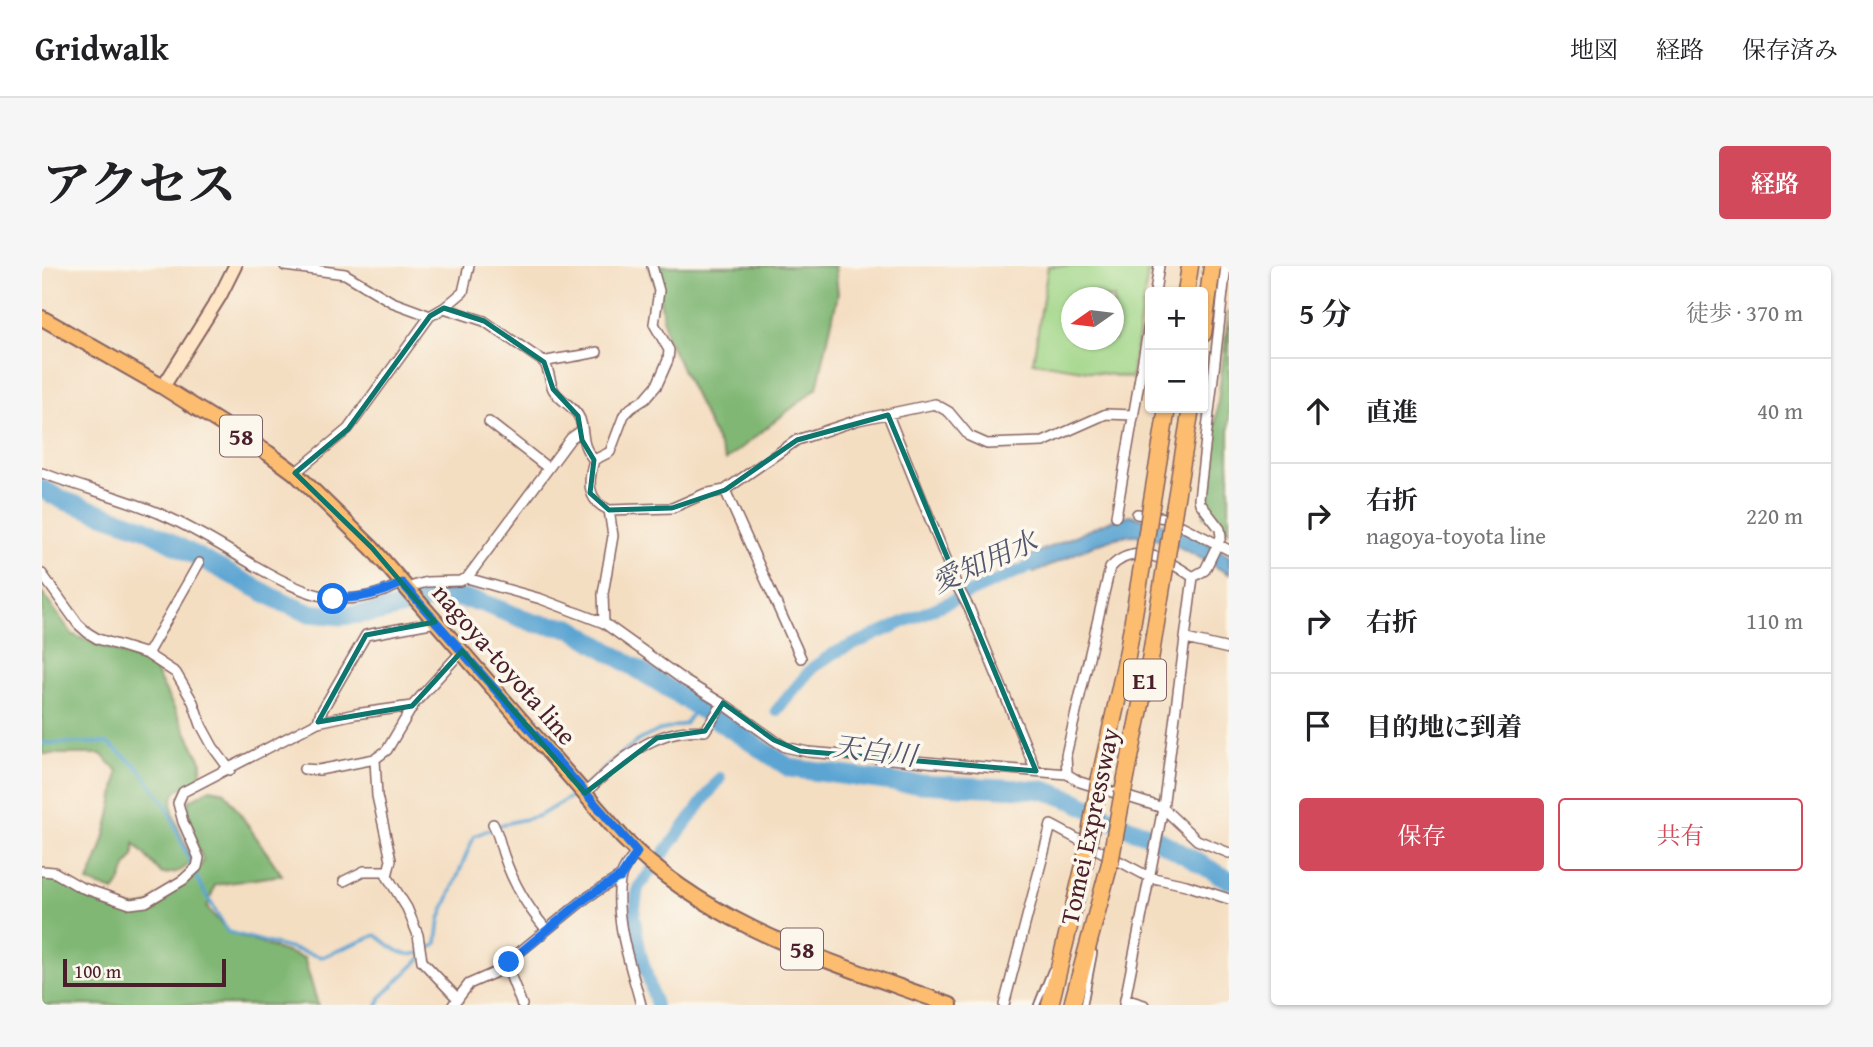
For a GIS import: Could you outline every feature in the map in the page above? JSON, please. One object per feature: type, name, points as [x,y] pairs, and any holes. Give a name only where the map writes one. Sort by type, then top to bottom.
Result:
[{"type":"highway","points":[[1187,287],[1191,266]]},
{"type":"highway","points":[[1208,296],[1212,266]]},
{"type":"highway","name":"Tomei Expressway","points":[[1050,1005],[1073,916],[1127,656],[1142,566],[1144,510],[1166,413]]},
{"type":"highway","name":"Tomei Expressway","points":[[1072,1005],[1110,863],[1150,660],[1190,413]]},
{"type":"main road","name":"nagoya-toyota line","points":[[42,318],[163,387],[295,473],[335,510],[406,587],[639,854],[663,873],[708,905],[759,933],[950,1005]]},
{"type":"street","points":[[163,387],[214,307],[235,266]]},
{"type":"street","points":[[285,266],[345,274],[392,302],[430,316]]},
{"type":"street","points":[[295,473],[348,429],[430,316],[463,292],[469,266]]},
{"type":"street","points":[[652,266],[659,291],[654,324],[669,350],[668,360],[657,386],[624,415],[610,452],[594,460],[589,478],[590,493],[600,506],[609,510],[672,508],[704,494],[725,489],[797,440],[858,420],[935,404],[949,412],[969,436],[987,444],[1043,442],[1106,414],[1134,415]]},
{"type":"street","points":[[1156,287],[1159,266]]},
{"type":"street","points":[[1144,1005],[1124,1002],[1163,808],[1193,577],[1207,567],[1218,544],[1220,529],[1199,499],[1226,266]]},
{"type":"street","points":[[444,308],[484,321],[544,362],[549,370],[553,388],[578,416],[586,451],[594,460]]},
{"type":"street","points":[[1116,516],[1145,349]]},
{"type":"street","points":[[544,362],[597,352]]},
{"type":"street","points":[[888,415],[1036,771]]},
{"type":"street","points":[[489,422],[548,468]]},
{"type":"street","points":[[42,473],[160,514],[290,586],[320,597],[358,598],[427,582],[460,581],[467,578],[571,438],[581,431]]},
{"type":"street","points":[[725,489],[801,658]]},
{"type":"street","points":[[604,623],[603,594],[613,536],[609,510]]},
{"type":"street","points":[[1144,510],[1166,518],[1229,550]]},
{"type":"street","points":[[1067,774],[1066,754],[1110,568],[1119,558],[1139,552],[1177,566],[1193,577]]},
{"type":"street","points":[[147,654],[199,563]]},
{"type":"street","points":[[42,573],[78,624],[88,633],[98,639],[147,654],[176,673],[193,702],[213,747],[230,770]]},
{"type":"street","points":[[467,578],[541,599],[604,623],[774,740],[800,751],[1067,774],[1080,782],[1163,808],[1197,840],[1229,853]]},
{"type":"street","points":[[318,722],[320,714],[366,635],[432,618]]},
{"type":"street","points":[[1186,639],[1229,649]]},
{"type":"street","points":[[304,769],[319,770],[375,759],[387,750],[412,706],[462,651]]},
{"type":"street","points":[[585,793],[617,764],[657,738],[696,730],[705,731],[722,705]]},
{"type":"street","points":[[42,871],[54,872],[80,887],[130,904],[146,902],[183,880],[197,867],[199,858],[183,822],[178,803],[184,792],[318,722],[412,706]]},
{"type":"street","points":[[375,759],[377,796],[391,860],[387,876],[407,908],[422,957],[455,1002],[469,984],[494,973],[586,898],[621,876],[620,878]]},
{"type":"street","points":[[493,824],[498,832],[503,856],[519,889],[529,908],[547,929]]},
{"type":"street","points":[[1004,1005],[1051,825],[1149,877],[1229,899]]},
{"type":"street","points":[[639,854],[620,878],[622,932],[641,1005]]},
{"type":"street","points":[[344,881],[364,871],[388,871]]},
{"type":"street","points":[[506,964],[522,1005]]},
{"type":"lane","points":[[1084,1005],[1110,863]]},
{"type":"lane","points":[[1037,1005],[1073,916]]},
{"type":"highlighted area","points":[[444,308],[484,321],[544,362],[553,389],[578,416],[582,440],[594,460],[590,493],[609,510],[672,508],[725,490],[797,440],[888,415],[1036,771],[800,751],[774,740],[723,703],[705,731],[657,738],[585,793],[462,651],[412,706],[318,722],[366,635],[435,622],[372,548],[295,473],[348,429],[430,316]]},
{"type":"green space","points":[[649,266],[835,266],[838,294],[817,388],[726,460],[666,336],[660,299]]},
{"type":"green space","points":[[1048,266],[1149,266],[1131,378],[1033,362]]},
{"type":"green space","points":[[1229,311],[1229,531],[1204,516]]},
{"type":"green space","points":[[42,593],[73,635],[152,665],[202,763],[199,780],[178,790],[173,796],[173,814],[192,859],[180,871],[162,874],[134,843],[134,856],[114,891],[88,882],[107,828],[118,771],[101,754],[42,754]]},
{"type":"green space","points":[[210,789],[225,792],[282,875],[215,885],[207,908],[230,933],[304,958],[318,1005],[42,1005],[42,873],[78,891],[121,906],[145,906],[152,903],[188,881],[201,866],[203,860],[194,838],[188,809],[189,801]]},
{"type":"water","points":[[1130,515],[1181,528],[1229,555],[1229,574],[1160,539],[1135,535],[1111,539],[1034,573],[1029,556],[1107,522]]},
{"type":"waterway","name":"天白川","points":[[42,489],[65,501],[144,528],[284,603],[309,613],[342,616],[379,612],[448,596],[480,602],[534,623],[571,628],[790,768],[900,783],[1044,790],[1075,801],[1151,836],[1229,880]]},
{"type":"waterway","name":"愛知用水","points":[[776,711],[812,668],[834,653],[1046,559]]},
{"type":"waterway","points":[[583,788],[639,740],[658,731],[685,724],[697,707]]},
{"type":"waterway","points":[[42,743],[107,743],[138,767],[166,805],[198,881],[228,932],[322,957],[376,935],[405,954],[420,953],[428,949],[437,943],[440,919],[474,836],[503,824],[539,816],[577,793]]},
{"type":"waterway","name":"愛知用水","points":[[656,1005],[641,954],[634,915],[638,888],[720,778]]},
{"type":"waterway","points":[[378,1005],[380,998],[421,958]]},
{"type":"route","points":[[333,599],[377,595],[402,583],[637,852],[620,878],[621,876],[586,898],[509,962]]}]
